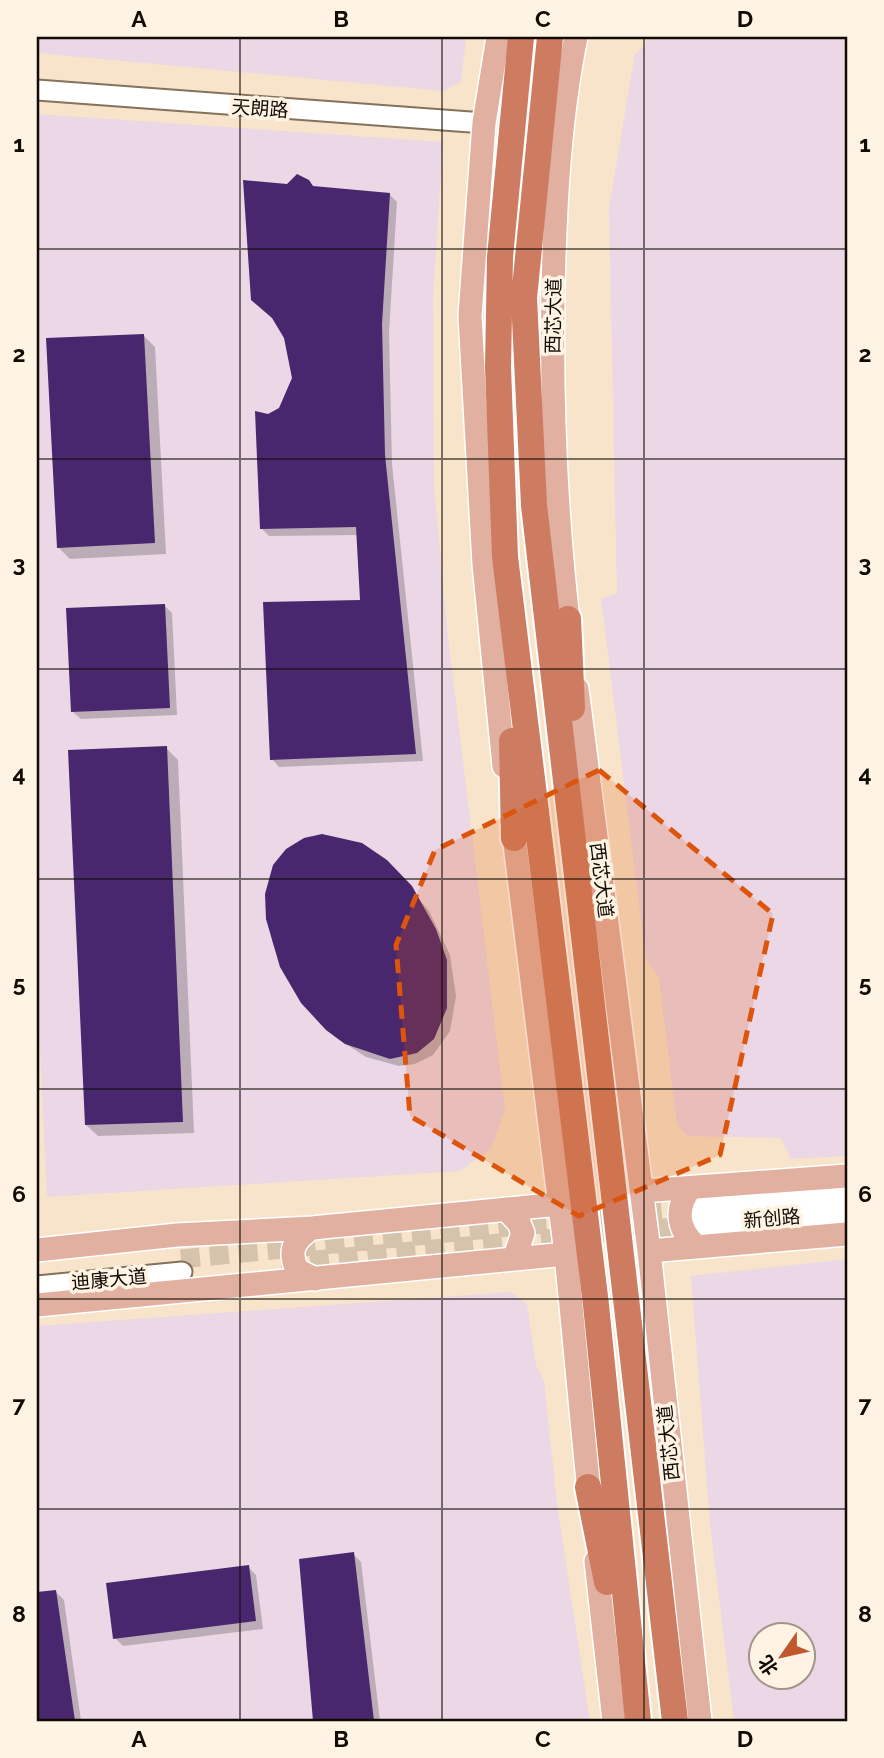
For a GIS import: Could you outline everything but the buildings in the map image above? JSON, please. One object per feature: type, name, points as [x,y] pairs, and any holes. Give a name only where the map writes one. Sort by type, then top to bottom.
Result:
[{"type":"highway","points":[[514,838],[513,755],[505,663],[505,557],[498,367],[500,257],[521,37]]},
{"type":"highway","name":"西芯大道","points":[[550,37],[524,298],[528,408],[544,599],[675,1721]]},
{"type":"highway","points":[[505,557],[594,1291],[638,1721]]},
{"type":"highway","points":[[568,619],[580,912]]},
{"type":"highway","points":[[588,1487],[602,1549],[626,1721]]},
{"type":"main road","points":[[498,37],[484,123],[470,316],[484,564],[514,838],[566,1254],[614,1721]]},
{"type":"main road","name":"西芯大道","points":[[576,37],[566,86],[554,237],[551,399],[556,507],[642,1191],[700,1721]]},
{"type":"main road","points":[[649,1251],[695,1217],[847,1176]]},
{"type":"main road","points":[[642,1191],[695,1217],[847,1234]]},
{"type":"main road","points":[[37,1250],[177,1235],[312,1228],[560,1204]]},
{"type":"main road","points":[[506,1209],[523,1233],[522,1245],[514,1259]]},
{"type":"main road","points":[[312,1228],[294,1244],[291,1254],[297,1270],[315,1279]]},
{"type":"main road","points":[[37,1305],[566,1254]]},
{"type":"street","name":"天朗路","points":[[37,90],[484,123]]},
{"type":"street","name":"新创路","points":[[695,1217],[847,1196]]},
{"type":"street","name":"新创路","points":[[695,1217],[847,1212]]},
{"type":"street","name":"迪康大道","points":[[37,1273],[181,1266],[37,1286]]},
{"type":"highlighted area","points":[[599,770],[773,914],[720,1155],[579,1216],[410,1116],[396,945],[435,850]]},
{"type":"shaded area","points":[[37,37],[466,37],[461,82],[443,91],[37,53]]},
{"type":"shaded area","points":[[647,37],[847,37],[847,1156],[791,1159],[781,1138],[688,1136],[677,1125],[659,977],[646,960],[601,598],[617,594],[609,209],[635,54],[646,45]]},
{"type":"shaded area","points":[[37,114],[443,142],[433,298],[434,487],[447,628],[505,1110],[491,1149],[460,1171],[47,1197],[37,990]]},
{"type":"shaded area","points":[[847,1259],[847,1721],[734,1721],[710,1524],[691,1276]]},
{"type":"shaded area","points":[[511,1292],[527,1304],[536,1365],[544,1381],[557,1504],[590,1721],[37,1721],[37,1326]]},
{"type":"tunnel","points":[[181,1259],[693,1209]]},
{"type":"tunnel","points":[[281,1263],[697,1225]]}]
